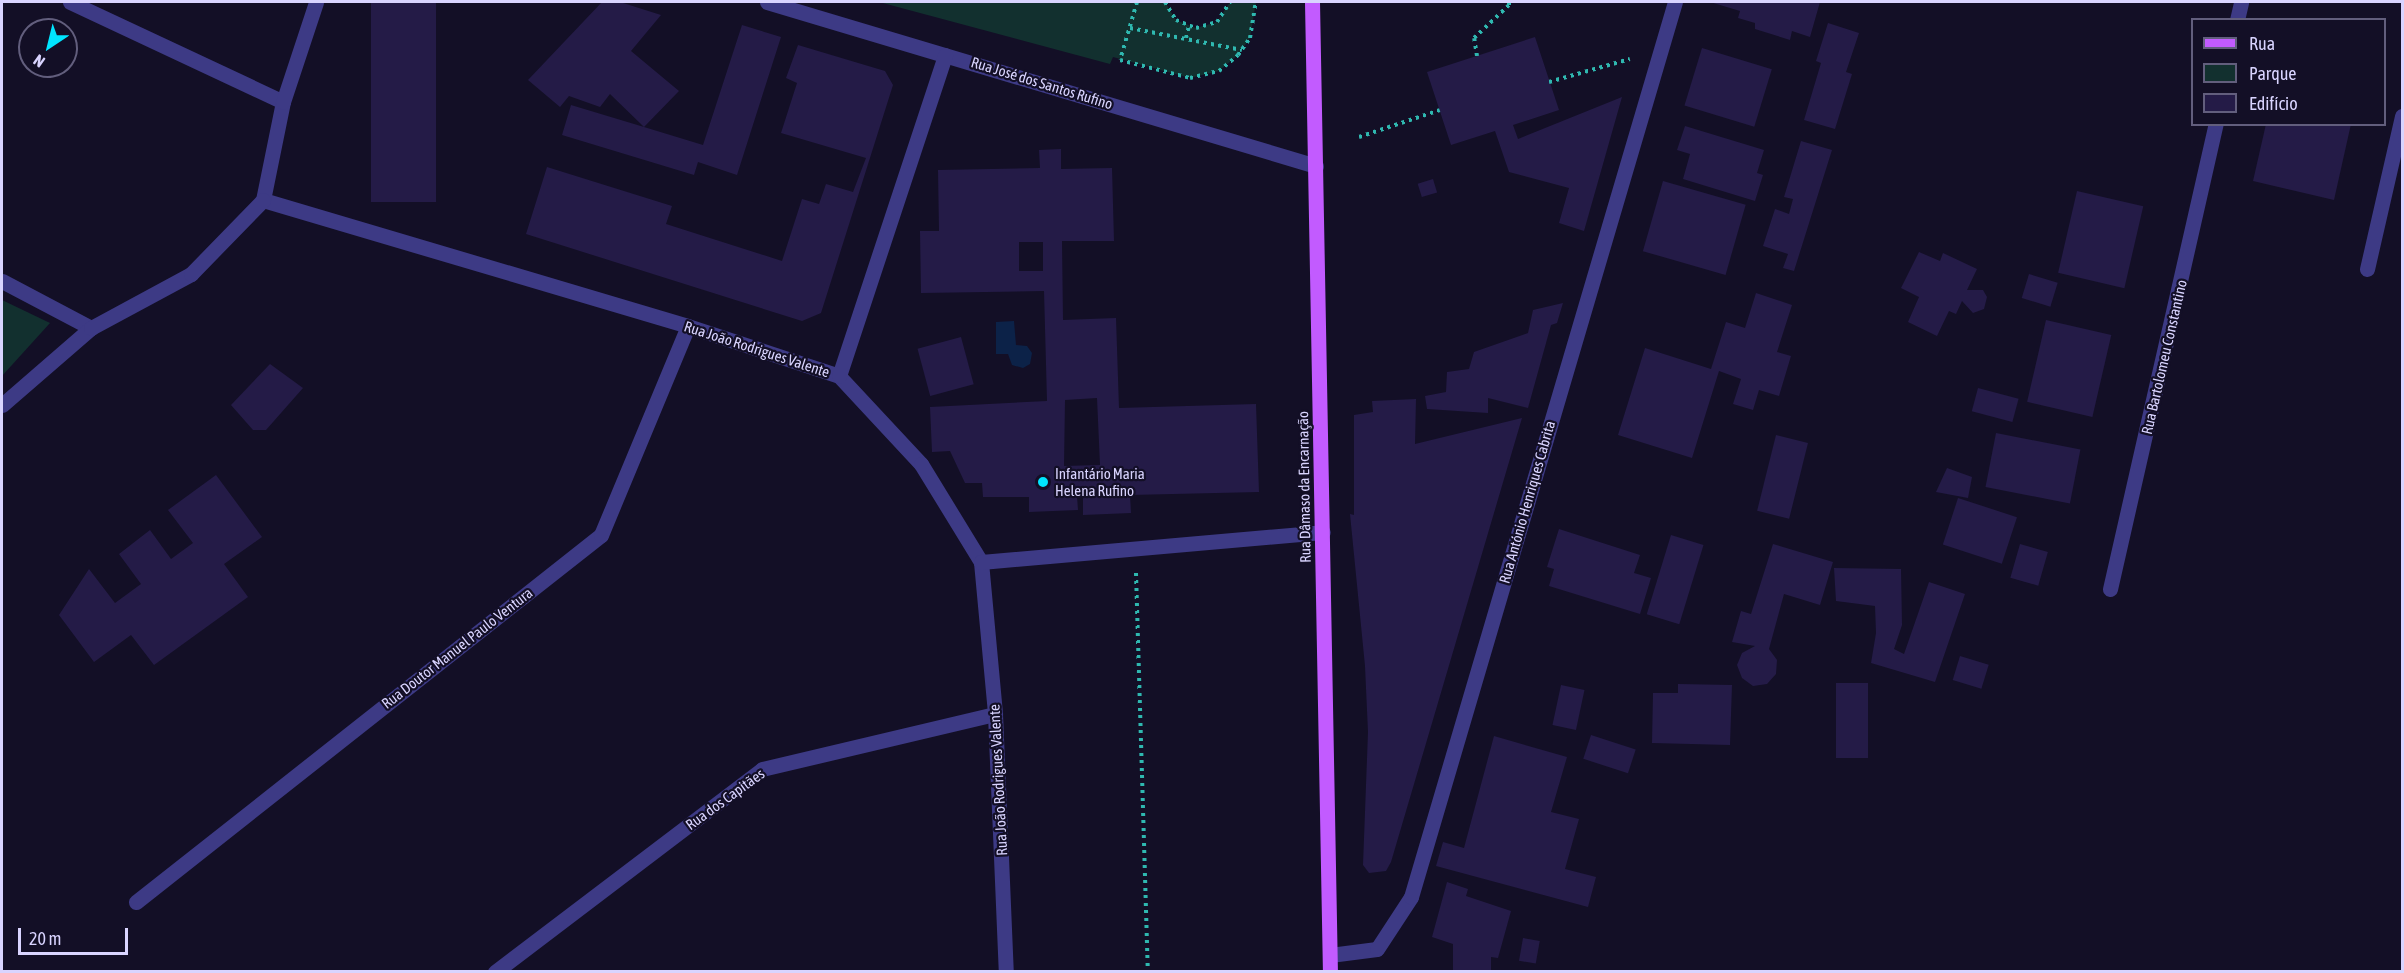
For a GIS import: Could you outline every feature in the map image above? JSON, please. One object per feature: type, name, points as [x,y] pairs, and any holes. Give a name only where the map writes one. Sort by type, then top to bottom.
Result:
[{"type":"main road","name":"Rua Dâmaso da Encarnação","points":[[1312,2],[1330,972]]},
{"type":"street","points":[[70,2],[283,102]]},
{"type":"street","points":[[2,405],[91,328],[191,274],[263,200],[283,102],[316,2]]},
{"type":"street","name":"Rua José dos Santos Rufino","points":[[767,2],[1316,166]]},
{"type":"street","name":"Rua António Henriques Cabrita","points":[[1330,955],[1377,949],[1411,897],[1675,2]]},
{"type":"street","points":[[2237,18],[2241,2]]},
{"type":"street","points":[[839,376],[945,54]]},
{"type":"street","points":[[2367,269],[2403,116]]},
{"type":"street","name":"Rua Bartolomeu Constantino","points":[[2110,589],[2216,126]]},
{"type":"street","name":"Rua João Rodrigues Valente","points":[[263,200],[688,326],[839,376],[921,464],[981,562],[995,714],[1006,972]]},
{"type":"street","points":[[2,281],[91,328]]},
{"type":"street","name":"Rua Doutor Manuel Paulo Ventura","points":[[135,902],[601,535],[688,326]]},
{"type":"street","points":[[981,562],[1323,532]]},
{"type":"street","name":"Rua dos Capitães","points":[[495,972],[762,769],[995,714]]},
{"type":"path","points":[[1137,2],[1120,60],[1190,78],[1219,71],[1242,50],[1255,22],[1256,2]]},
{"type":"path","points":[[1165,2],[1176,20],[1189,26],[1217,22],[1230,2]]},
{"type":"path","points":[[1477,56],[1474,38],[1509,6],[1509,2]]},
{"type":"path","points":[[1186,38],[1189,26]]},
{"type":"path","points":[[1130,28],[1242,50]]},
{"type":"path","points":[[1549,82],[1633,59]]},
{"type":"path","points":[[1359,136],[1440,110]]},
{"type":"path","points":[[1136,549],[1148,972]]},
{"type":"green space","points":[[879,2],[1165,2],[1176,20],[1196,28],[1217,22],[1230,2],[1256,2],[1250,38],[1238,55],[1219,71],[1190,78],[1113,57],[1110,64]]},
{"type":"green space","points":[[2,300],[50,323],[2,376]]},
{"type":"water","points":[[1014,321],[1016,345],[1027,346],[1032,353],[1030,364],[1023,368],[1012,365],[1008,354],[996,354],[996,322]]},
{"type":"building","points":[[371,2],[436,2],[436,202],[371,202]]},
{"type":"building","points":[[602,2],[620,2],[661,15],[631,51],[679,91],[644,127],[610,94],[600,107],[569,96],[560,107],[528,80]]},
{"type":"building","points":[[1710,2],[1820,2],[1810,37],[1792,31],[1790,40],[1755,29],[1755,23],[1738,18],[1740,11]]},
{"type":"building","points":[[1828,23],[1859,33],[1846,72],[1852,74],[1835,129],[1804,120],[1821,63],[1816,61]]},
{"type":"building","points":[[742,25],[781,37],[737,175],[698,162],[694,175],[562,135],[571,105],[703,145]]},
{"type":"building","points":[[1535,37],[1559,110],[1513,125],[1518,139],[1622,97],[1584,231],[1559,223],[1569,188],[1509,172],[1495,131],[1451,145],[1427,72]]},
{"type":"building","points":[[798,45],[885,71],[893,85],[821,313],[802,321],[526,234],[547,167],[672,206],[666,224],[782,261],[802,199],[819,204],[826,184],[853,192],[866,158],[781,133],[797,83],[786,78]]},
{"type":"building","points":[[1702,48],[1772,69],[1754,127],[1684,105]]},
{"type":"building","points":[[1685,126],[1764,150],[1757,173],[1763,175],[1755,201],[1683,179],[1690,154],[1677,150]]},
{"type":"building","points":[[2266,126],[2351,126],[2334,200],[2253,181]]},
{"type":"building","points":[[1801,141],[1832,150],[1794,271],[1783,268],[1788,254],[1763,246],[1775,209],[1789,214],[1793,199],[1784,197]]},
{"type":"building","points":[[1061,149],[1061,169],[1112,168],[1114,241],[1062,241],[1063,320],[1116,318],[1119,408],[1256,404],[1259,492],[1130,495],[1131,513],[1083,515],[1083,495],[1077,496],[1078,510],[1029,512],[1029,497],[983,497],[982,483],[965,483],[950,451],[932,452],[930,407],[1047,401],[1044,291],[921,293],[920,231],[939,231],[938,170],[1040,168],[1039,150]],"holes":[[[1019,242],[1043,242],[1043,271],[1019,271]],[[1097,398],[1100,465],[1064,466],[1065,400]]]},
{"type":"building","points":[[1433,179],[1437,192],[1422,197],[1418,184]]},
{"type":"building","points":[[1663,181],[1746,205],[1726,275],[1643,251]]},
{"type":"building","points":[[2077,191],[2143,206],[2124,288],[2058,273]]},
{"type":"building","points":[[1919,252],[1940,261],[1943,253],[1977,269],[1967,290],[1983,290],[1987,297],[1984,309],[1973,313],[1962,301],[1956,314],[1949,311],[1937,336],[1908,322],[1919,297],[1901,288]]},
{"type":"building","points":[[2029,274],[2058,283],[2050,307],[2022,298]]},
{"type":"building","points":[[1756,293],[1792,305],[1777,352],[1791,356],[1779,396],[1759,390],[1753,410],[1733,404],[1741,379],[1719,371],[1692,458],[1618,435],[1645,348],[1711,369],[1726,322],[1745,328]]},
{"type":"building","points":[[1563,303],[1557,323],[1551,325],[1528,408],[1488,398],[1488,413],[1427,409],[1425,396],[1446,392],[1447,372],[1469,369],[1474,352],[1528,333],[1533,310]]},
{"type":"building","points":[[2046,320],[2111,335],[2092,417],[2027,402]]},
{"type":"building","points":[[961,337],[974,384],[930,396],[918,349]]},
{"type":"building","points":[[270,364],[303,388],[266,430],[253,430],[231,405]]},
{"type":"building","points":[[1978,388],[2019,399],[2012,422],[1972,411]]},
{"type":"building","points":[[1416,399],[1415,444],[1522,418],[1391,862],[1386,871],[1369,873],[1363,865],[1368,732],[1365,666],[1350,514],[1354,515],[1354,415],[1373,412],[1372,401]]},
{"type":"building","points":[[1996,433],[2080,449],[2070,503],[1986,487]]},
{"type":"building","points":[[1776,435],[1808,443],[1789,519],[1757,511]]},
{"type":"building","points":[[1947,468],[1972,477],[1968,498],[1936,492]]},
{"type":"building","points":[[216,475],[262,537],[224,564],[248,597],[154,665],[131,635],[94,662],[59,615],[89,569],[115,603],[141,584],[119,554],[150,530],[171,559],[193,543],[168,510]]},
{"type":"building","points":[[1958,498],[2017,517],[2002,564],[1943,545]]},
{"type":"building","points":[[1559,529],[1640,555],[1634,573],[1651,578],[1640,614],[1549,586],[1554,569],[1547,567]]},
{"type":"building","points":[[1671,535],[1704,545],[1679,624],[1647,614]]},
{"type":"building","points":[[1773,544],[1833,562],[1820,605],[1784,594],[1769,649],[1777,660],[1776,674],[1767,684],[1753,686],[1742,678],[1737,665],[1742,653],[1755,646],[1732,642],[1741,611],[1751,614]]},
{"type":"building","points":[[2020,544],[2048,552],[2038,586],[2010,578]]},
{"type":"building","points":[[1834,568],[1901,569],[1902,625],[1894,649],[1904,654],[1929,582],[1965,594],[1935,682],[1871,663],[1876,633],[1875,606],[1836,601]]},
{"type":"building","points":[[1960,656],[1989,665],[1981,689],[1953,680]]},
{"type":"building","points":[[1836,683],[1868,683],[1868,758],[1836,758]]},
{"type":"building","points":[[1678,684],[1732,685],[1730,745],[1652,743],[1653,693],[1678,693]]},
{"type":"building","points":[[1561,685],[1584,690],[1576,730],[1552,725]]},
{"type":"building","points":[[1591,735],[1636,750],[1628,773],[1583,759]]},
{"type":"building","points":[[1494,736],[1567,757],[1551,812],[1579,819],[1565,869],[1596,877],[1588,907],[1436,866],[1443,842],[1464,848]]},
{"type":"building","points":[[1447,882],[1468,889],[1466,896],[1511,911],[1498,958],[1491,957],[1491,972],[1453,972],[1453,944],[1432,937]]},
{"type":"building","points":[[1523,938],[1540,941],[1536,964],[1519,961]]},
{"type":"place","name":"Infantário Maria Helena Rufino","points":[[1043,482]]}]
